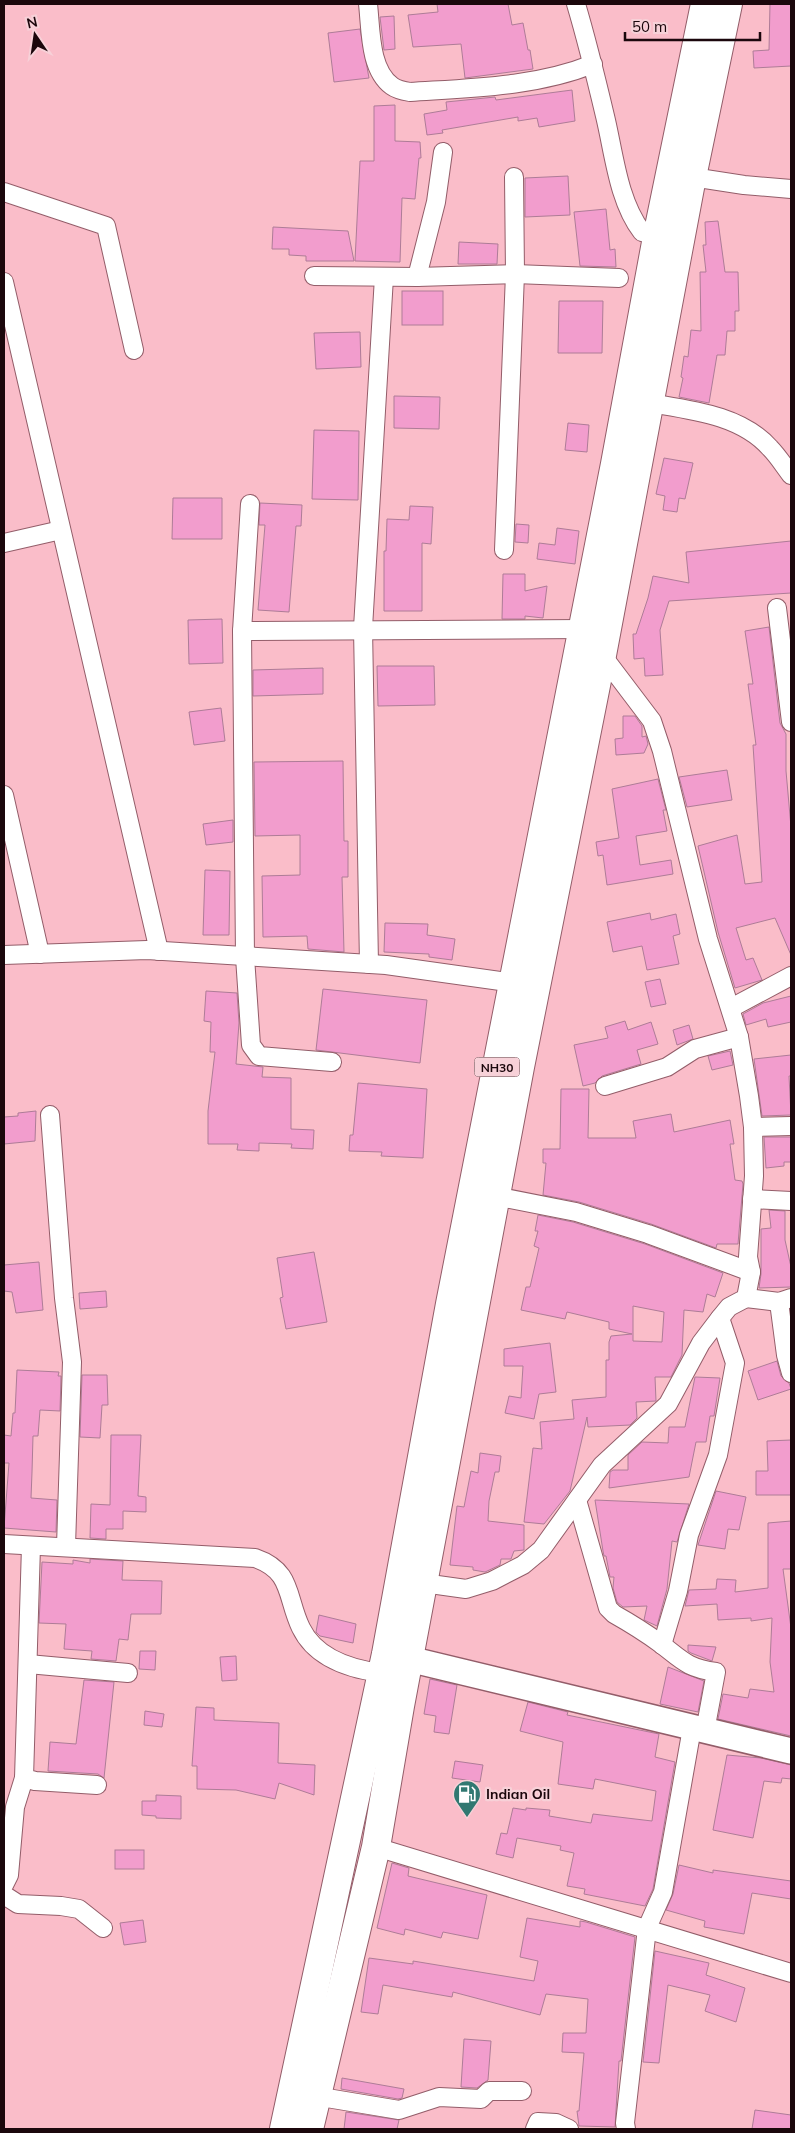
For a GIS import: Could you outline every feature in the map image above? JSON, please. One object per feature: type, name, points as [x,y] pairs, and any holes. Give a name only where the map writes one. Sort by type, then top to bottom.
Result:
[{"type":"highway","name":"NH30","points":[[308,2129],[376,1847],[392,1662],[423,1583],[650,403],[669,238],[705,4]]},
{"type":"highway","name":"NH30","points":[[284,2129],[392,1662],[450,1304],[584,629],[669,238],[692,177],[728,4]]},
{"type":"street","points":[[368,4],[373,48],[383,77],[393,87],[410,92],[535,80],[568,74],[593,64]]},
{"type":"street","points":[[576,4],[593,64],[621,185],[634,222],[642,232],[669,238]]},
{"type":"street","points":[[416,277],[436,202],[443,152]]},
{"type":"street","points":[[504,550],[515,274],[514,177]]},
{"type":"street","points":[[692,177],[744,185],[791,189]]},
{"type":"street","points":[[4,192],[106,226],[134,350]]},
{"type":"street","points":[[314,276],[416,277],[515,274],[619,278]]},
{"type":"street","points":[[369,964],[363,628],[384,277]]},
{"type":"street","points":[[4,282],[159,951]]},
{"type":"street","points":[[650,403],[710,414],[729,420],[769,446],[791,475]]},
{"type":"street","points":[[250,504],[242,631],[245,957],[251,1045],[259,1056],[332,1062]]},
{"type":"street","points":[[4,543],[62,530]]},
{"type":"street","points":[[778,608],[791,722]]},
{"type":"street","points":[[242,631],[363,628],[584,629]]},
{"type":"street","points":[[602,656],[652,721],[662,751],[708,939],[739,1037],[753,1127],[752,1199],[748,1257],[751,1272],[746,1298]]},
{"type":"street","points":[[4,795],[40,954]]},
{"type":"street","points":[[4,955],[159,951],[369,964],[514,983]]},
{"type":"street","points":[[731,1008],[791,976]]},
{"type":"street","points":[[605,1086],[667,1067],[695,1049],[739,1037]]},
{"type":"street","points":[[50,1115],[64,1298],[72,1362],[66,1546]]},
{"type":"street","points":[[753,1127],[791,1126]]},
{"type":"street","points":[[496,1196],[576,1212],[751,1272]]},
{"type":"street","points":[[752,1199],[791,1201]]},
{"type":"street","points":[[423,1583],[466,1589],[492,1581],[523,1565],[541,1550],[602,1465],[668,1404],[701,1343],[729,1307],[746,1298],[785,1300],[786,1355],[791,1373]]},
{"type":"street","points":[[662,1644],[678,1591],[689,1535],[718,1455],[735,1364],[720,1318]]},
{"type":"street","points":[[577,1500],[608,1608],[614,1614],[662,1644],[685,1664],[702,1670],[716,1672],[698,1730],[664,1892],[647,1928],[625,2123],[626,2129]]},
{"type":"street","points":[[4,1544],[246,1557],[268,1562],[279,1571],[287,1584],[301,1628],[310,1643],[337,1662],[360,1670],[392,1662],[791,1751]]},
{"type":"street","points":[[4,1885],[9,1875],[14,1807],[24,1778],[31,1546]]},
{"type":"street","points":[[28,1664],[128,1672]]},
{"type":"street","points":[[24,1778],[36,1781],[97,1785]]},
{"type":"street","points":[[376,1847],[791,1973]]},
{"type":"street","points":[[4,1895],[18,1904],[61,1906],[78,1909],[103,1928]]},
{"type":"street","points":[[316,2096],[399,2110],[439,2097],[480,2099],[489,2091],[522,2091]]},
{"type":"street","points":[[535,2129],[538,2122],[556,2123],[569,2129]]},
{"type":"building","points":[[437,4],[508,4],[512,25],[523,23],[533,69],[465,78],[461,44],[413,47],[408,15],[438,12]]},
{"type":"building","points":[[770,4],[791,4],[791,66],[754,68],[753,51],[769,50]]},
{"type":"building","points":[[394,16],[395,49],[384,50],[380,17]]},
{"type":"building","points":[[360,29],[369,78],[334,82],[328,33]]},
{"type":"building","points":[[572,90],[575,121],[539,127],[537,118],[518,121],[518,117],[442,130],[443,133],[427,135],[424,114],[447,110],[446,102],[495,97],[496,100]]},
{"type":"building","points":[[395,105],[395,141],[420,142],[421,158],[419,158],[415,199],[402,198],[400,262],[355,261],[360,161],[374,161],[374,106]]},
{"type":"building","points":[[568,176],[570,215],[525,217],[525,178]]},
{"type":"building","points":[[606,209],[610,250],[615,249],[616,267],[580,266],[574,212]]},
{"type":"building","points":[[718,221],[725,272],[738,272],[739,311],[735,311],[735,331],[727,331],[725,355],[717,355],[709,403],[679,397],[683,378],[681,377],[684,356],[688,357],[691,330],[701,331],[700,272],[706,272],[703,245],[706,245],[705,222]]},
{"type":"building","points":[[273,227],[348,231],[354,261],[306,261],[306,256],[289,255],[289,249],[272,249]]},
{"type":"building","points":[[459,242],[498,244],[497,264],[458,264]]},
{"type":"building","points":[[402,291],[443,291],[443,325],[402,325]]},
{"type":"building","points":[[559,301],[603,301],[602,353],[558,353]]},
{"type":"building","points":[[360,332],[361,367],[316,369],[314,333]]},
{"type":"building","points":[[394,396],[440,397],[439,429],[394,428]]},
{"type":"building","points":[[568,423],[589,425],[587,452],[565,450]]},
{"type":"building","points":[[314,430],[359,431],[358,500],[312,499]]},
{"type":"building","points":[[664,458],[693,463],[685,499],[679,498],[677,512],[663,510],[665,496],[656,494]]},
{"type":"building","points":[[173,498],[222,498],[222,539],[172,539]]},
{"type":"building","points":[[260,503],[302,505],[301,526],[296,526],[289,612],[258,610],[265,525],[259,525]]},
{"type":"building","points":[[410,506],[433,507],[431,544],[422,543],[422,611],[384,611],[384,551],[386,551],[387,519],[409,520]]},
{"type":"building","points":[[516,524],[529,525],[528,543],[515,542]]},
{"type":"building","points":[[557,528],[579,531],[575,564],[537,559],[539,543],[555,545]]},
{"type":"building","points":[[791,541],[791,593],[669,601],[660,630],[663,675],[645,676],[644,658],[634,659],[633,634],[636,634],[653,576],[689,583],[686,552]]},
{"type":"building","points":[[503,574],[525,574],[525,591],[547,586],[543,618],[525,616],[525,619],[502,619]]},
{"type":"building","points":[[222,619],[223,663],[189,664],[188,620]]},
{"type":"building","points":[[769,627],[780,723],[786,734],[786,771],[791,827],[791,955],[775,918],[736,928],[746,960],[753,958],[762,980],[735,988],[718,932],[698,846],[737,835],[745,884],[762,882],[753,745],[756,745],[748,684],[753,684],[745,631]]},
{"type":"building","points":[[377,666],[434,666],[435,705],[378,706]]},
{"type":"building","points":[[323,668],[323,694],[253,696],[253,670]]},
{"type":"building","points":[[221,708],[225,741],[194,745],[189,712]]},
{"type":"building","points":[[623,716],[635,716],[642,726],[642,737],[646,736],[648,744],[644,753],[616,755],[615,739],[623,738]]},
{"type":"building","points":[[343,761],[344,841],[348,841],[348,877],[342,877],[344,952],[308,949],[307,936],[263,937],[262,876],[300,875],[300,835],[255,836],[254,762]]},
{"type":"building","points":[[727,770],[732,800],[687,807],[679,777]]},
{"type":"building","points":[[658,779],[666,810],[663,810],[667,831],[636,836],[640,865],[671,860],[673,874],[607,885],[603,855],[598,856],[596,842],[619,838],[612,789]]},
{"type":"building","points":[[233,820],[233,842],[206,845],[203,824]]},
{"type":"building","points":[[205,870],[230,871],[229,935],[203,935]]},
{"type":"building","points":[[650,913],[651,920],[676,914],[680,934],[673,936],[679,964],[647,970],[642,946],[613,952],[607,922]]},
{"type":"building","points":[[385,923],[428,924],[427,935],[455,939],[452,960],[429,957],[429,954],[384,952]]},
{"type":"building","points":[[660,979],[666,1004],[651,1007],[645,982]]},
{"type":"building","points":[[323,989],[427,1000],[420,1063],[316,1050]]},
{"type":"building","points":[[206,991],[237,993],[239,1023],[236,1064],[263,1067],[262,1077],[291,1078],[291,1129],[314,1130],[313,1149],[291,1148],[292,1144],[259,1143],[259,1151],[237,1150],[238,1144],[208,1144],[208,1111],[215,1052],[210,1052],[211,1022],[204,1021]]},
{"type":"building","points":[[791,996],[791,1022],[768,1027],[766,1019],[746,1025],[743,1014],[763,1003]]},
{"type":"building","points":[[625,1021],[628,1030],[651,1022],[658,1044],[637,1050],[641,1064],[602,1076],[595,1083],[583,1086],[574,1045],[608,1038],[605,1027]]},
{"type":"building","points":[[689,1025],[693,1039],[677,1045],[673,1030]]},
{"type":"building","points":[[730,1051],[733,1065],[712,1070],[708,1056]]},
{"type":"building","points":[[791,1055],[791,1076],[789,1076],[791,1115],[762,1116],[754,1059]]},
{"type":"building","points":[[358,1083],[427,1089],[423,1158],[381,1156],[382,1152],[349,1151],[350,1135],[353,1135]]},
{"type":"building","points":[[561,1089],[589,1089],[588,1138],[636,1138],[633,1121],[671,1114],[674,1132],[730,1120],[734,1144],[730,1144],[735,1180],[742,1181],[743,1184],[738,1244],[717,1244],[716,1248],[651,1224],[579,1202],[543,1195],[546,1163],[543,1163],[543,1149],[560,1149]]},
{"type":"building","points":[[36,1111],[35,1141],[4,1144],[4,1117],[18,1116],[18,1113]]},
{"type":"building","points":[[764,1137],[791,1137],[791,1162],[784,1162],[784,1166],[766,1168]]},
{"type":"building","points":[[769,1210],[785,1211],[785,1240],[791,1267],[791,1287],[759,1288],[761,1274],[761,1229],[771,1228]]},
{"type":"building","points":[[538,1215],[573,1222],[645,1244],[723,1273],[715,1297],[707,1294],[703,1312],[684,1310],[682,1355],[671,1377],[655,1377],[656,1401],[636,1402],[637,1418],[630,1425],[588,1427],[587,1417],[570,1491],[544,1524],[524,1522],[533,1448],[542,1449],[540,1422],[574,1419],[572,1400],[606,1397],[606,1360],[609,1360],[611,1336],[632,1334],[609,1329],[609,1322],[567,1312],[565,1319],[521,1310],[526,1287],[530,1287],[539,1248],[534,1246],[538,1231],[535,1231]],"holes":[[[633,1306],[664,1312],[662,1342],[633,1341]]]},
{"type":"building","points":[[314,1252],[327,1322],[286,1329],[280,1298],[283,1297],[277,1258]]},
{"type":"building","points":[[39,1262],[43,1310],[16,1313],[12,1292],[4,1291],[4,1265]]},
{"type":"building","points":[[106,1291],[107,1307],[80,1309],[79,1293]]},
{"type":"building","points":[[550,1343],[556,1392],[539,1394],[534,1419],[505,1413],[509,1396],[521,1398],[523,1366],[504,1366],[504,1349]]},
{"type":"building","points":[[777,1361],[781,1376],[789,1383],[791,1389],[758,1400],[748,1371]]},
{"type":"building","points":[[17,1370],[59,1372],[58,1376],[61,1376],[60,1411],[40,1410],[38,1436],[33,1436],[31,1498],[57,1500],[56,1532],[4,1528],[9,1463],[4,1463],[4,1435],[11,1436],[13,1413],[15,1413]]},
{"type":"building","points":[[82,1375],[107,1375],[108,1405],[102,1405],[100,1438],[80,1437]]},
{"type":"building","points":[[695,1377],[720,1378],[714,1416],[710,1416],[706,1442],[696,1442],[689,1477],[609,1488],[610,1472],[613,1470],[628,1470],[628,1455],[642,1442],[668,1443],[669,1427],[685,1427]]},
{"type":"building","points":[[111,1435],[141,1435],[138,1496],[146,1497],[146,1512],[123,1511],[123,1529],[106,1529],[106,1539],[90,1538],[91,1504],[110,1505]]},
{"type":"building","points":[[791,1440],[791,1495],[756,1495],[756,1471],[768,1471],[767,1441]]},
{"type":"building","points":[[480,1453],[501,1456],[499,1472],[495,1472],[489,1501],[488,1521],[524,1525],[524,1550],[514,1551],[511,1559],[501,1559],[500,1565],[485,1572],[473,1570],[473,1567],[450,1565],[457,1506],[464,1507],[471,1471],[478,1473]]},
{"type":"building","points":[[716,1491],[746,1497],[739,1530],[728,1529],[725,1549],[698,1545]]},
{"type":"building","points":[[595,1500],[689,1504],[677,1542],[672,1541],[667,1589],[657,1626],[644,1620],[647,1606],[623,1607],[617,1602],[613,1588],[614,1577],[610,1577],[606,1556],[604,1556]]},
{"type":"building","points":[[791,1521],[791,1569],[783,1569],[791,1628],[791,1736],[718,1719],[723,1694],[748,1698],[750,1689],[774,1692],[770,1662],[772,1618],[751,1621],[751,1618],[718,1620],[717,1604],[685,1606],[689,1590],[716,1589],[717,1579],[736,1580],[735,1592],[768,1588],[768,1523]]},
{"type":"building","points":[[90,1559],[123,1561],[122,1580],[162,1581],[161,1614],[131,1614],[128,1640],[119,1639],[116,1661],[91,1659],[92,1651],[64,1649],[66,1624],[39,1623],[42,1562],[73,1564],[73,1560],[90,1563]]},
{"type":"building","points":[[319,1615],[356,1624],[353,1643],[320,1636],[316,1632]]},
{"type":"building","points":[[688,1645],[716,1647],[712,1661],[688,1651]]},
{"type":"building","points":[[140,1651],[156,1651],[155,1670],[139,1669]]},
{"type":"building","points":[[236,1656],[237,1680],[222,1681],[220,1657]]},
{"type":"building","points":[[668,1667],[704,1681],[698,1712],[660,1704]]},
{"type":"building","points":[[430,1679],[457,1685],[449,1734],[434,1732],[436,1716],[424,1714]]},
{"type":"building","points":[[84,1680],[114,1682],[104,1778],[98,1774],[48,1771],[50,1742],[76,1744]]},
{"type":"building","points":[[528,1702],[568,1712],[567,1715],[659,1734],[655,1757],[675,1762],[653,1889],[645,1906],[584,1894],[585,1889],[567,1886],[574,1853],[560,1850],[561,1846],[517,1838],[513,1858],[496,1854],[501,1833],[507,1834],[513,1808],[550,1810],[549,1816],[591,1823],[593,1814],[652,1821],[656,1791],[595,1779],[593,1789],[558,1784],[563,1742],[520,1731]]},
{"type":"building","points":[[196,1707],[214,1708],[214,1720],[279,1723],[278,1763],[315,1765],[314,1795],[279,1783],[275,1799],[236,1790],[197,1789],[197,1766],[192,1766]]},
{"type":"building","points":[[145,1711],[164,1714],[162,1727],[144,1725]]},
{"type":"building","points":[[727,1755],[761,1758],[791,1765],[791,1779],[782,1778],[781,1783],[764,1781],[753,1838],[713,1830]]},
{"type":"building","points":[[455,1761],[483,1765],[480,1782],[452,1778]]},
{"type":"building","points":[[156,1795],[181,1796],[181,1819],[156,1818],[156,1816],[142,1815],[142,1801],[156,1801]]},
{"type":"building","points":[[115,1850],[144,1850],[144,1869],[115,1869]]},
{"type":"building","points":[[392,1863],[409,1868],[408,1876],[487,1895],[478,1939],[443,1932],[441,1938],[405,1929],[404,1935],[377,1928]]},
{"type":"building","points":[[679,1865],[713,1873],[713,1870],[791,1881],[791,1899],[752,1893],[744,1934],[704,1927],[705,1921],[666,1910],[673,1894]]},
{"type":"building","points":[[527,1918],[580,1927],[580,1921],[586,1922],[635,1937],[621,2061],[619,2061],[615,2127],[579,2126],[577,2111],[579,2111],[584,2053],[562,2052],[563,2033],[586,2033],[588,1999],[546,1994],[540,2015],[453,1992],[452,1997],[383,1985],[378,2014],[361,2012],[369,1958],[413,1964],[413,1961],[534,1981],[538,1961],[520,1957]]},
{"type":"building","points":[[143,1920],[146,1942],[124,1945],[120,1923]]},
{"type":"building","points":[[655,1951],[709,1963],[706,1975],[745,1988],[736,2022],[705,2011],[710,1995],[668,1985],[659,2063],[643,2062]]},
{"type":"building","points":[[464,2039],[491,2041],[488,2080],[477,2088],[461,2087]]},
{"type":"building","points":[[342,2078],[404,2089],[402,2098],[398,2099],[341,2089]]},
{"type":"building","points":[[755,2110],[791,2115],[791,2129],[752,2129]]},
{"type":"building","points":[[346,2112],[399,2120],[397,2129],[344,2129]]},
{"type":"place","name":"Indian Oil","points":[[467,1818]]}]
